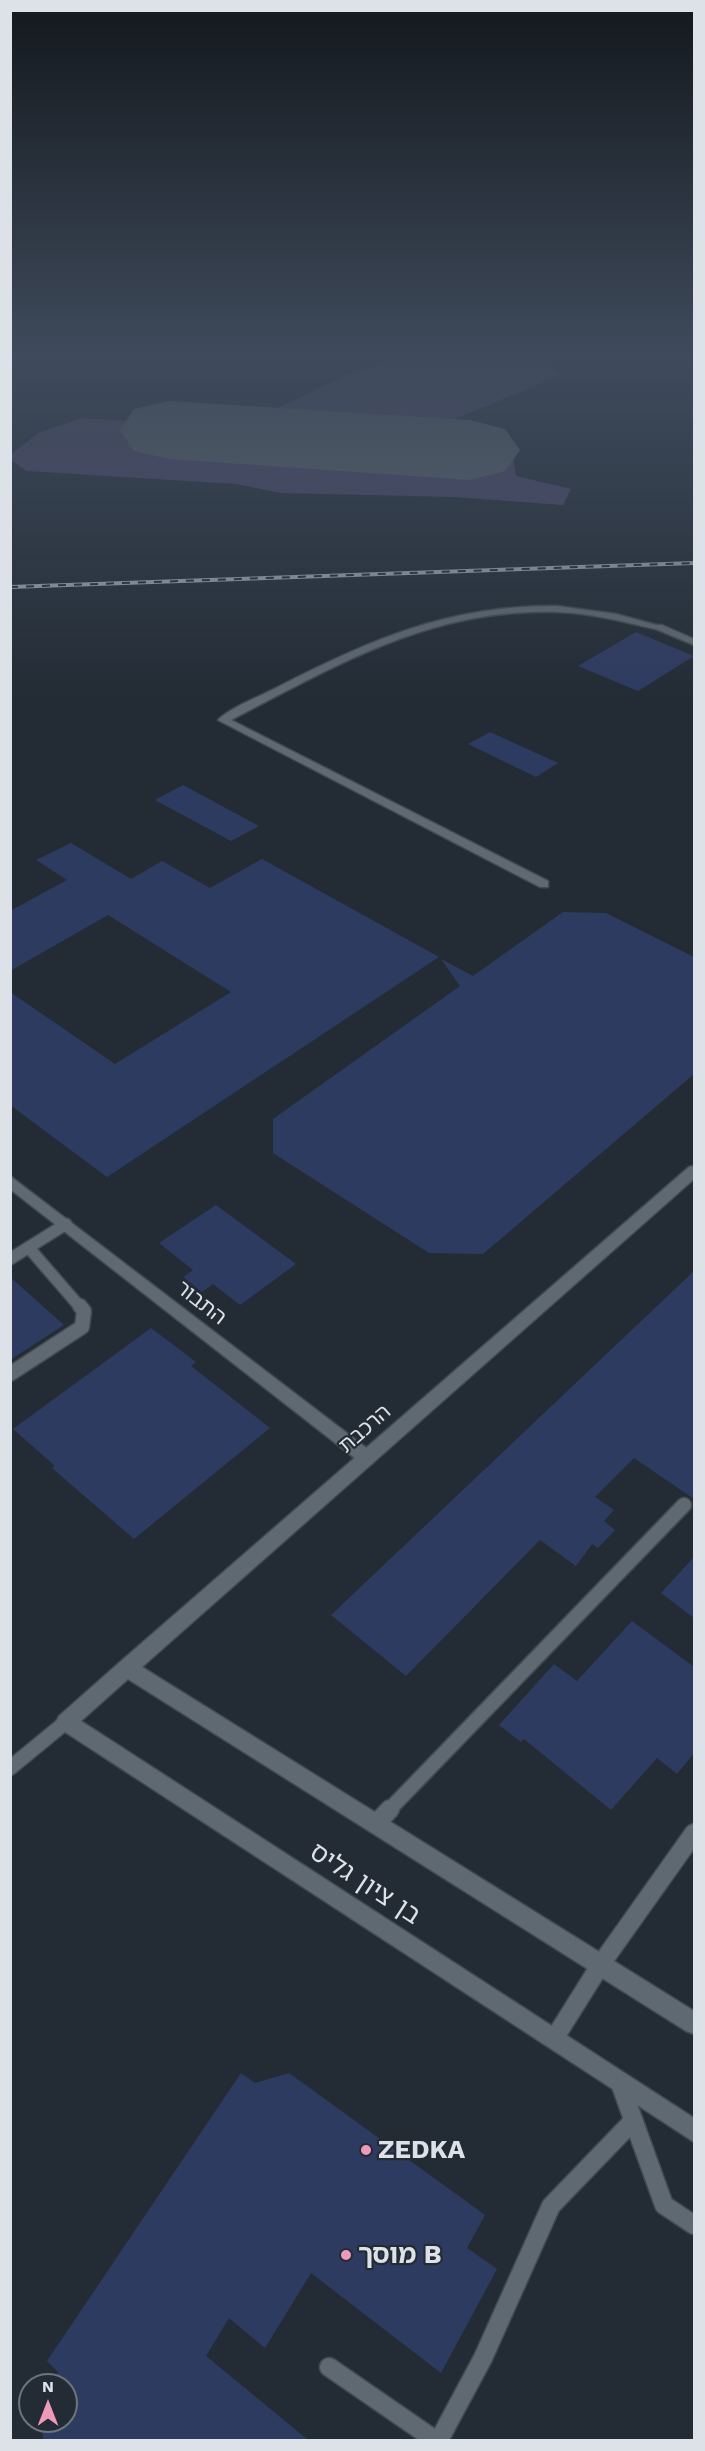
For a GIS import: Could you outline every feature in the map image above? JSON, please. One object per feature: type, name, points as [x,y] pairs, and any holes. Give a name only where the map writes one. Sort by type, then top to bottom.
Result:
[{"type":"street","points":[[544,884],[223,720],[384,640],[437,624],[480,615],[542,609],[578,610],[659,627],[694,642]]},
{"type":"street","name":"הרכבת","points":[[66,1722],[694,1171]]},
{"type":"street","name":"התבור","points":[[10,1181],[367,1458]]},
{"type":"street","points":[[127,1668],[694,2023]]},
{"type":"street","name":"בן ציון גליס","points":[[66,1722],[694,2131]]},
{"type":"lane","points":[[10,1259],[66,1224]]},
{"type":"lane","points":[[10,1374],[82,1327],[84,1311],[29,1248]]},
{"type":"lane","points":[[376,1824],[684,1505]]},
{"type":"lane","points":[[10,1768],[66,1722]]},
{"type":"lane","points":[[554,2039],[601,1964],[694,1833]]},
{"type":"lane","points":[[619,2082],[664,2205],[694,2225]]},
{"type":"lane","points":[[329,2367],[437,2440],[483,2358],[551,2206],[633,2121]]},
{"type":"shaded area","points":[[81,474],[516,474],[571,489],[563,505],[455,497],[281,493],[236,484]]},
{"type":"building","points":[[636,632],[694,656],[638,691],[578,666]]},
{"type":"building","points":[[490,732],[558,763],[536,777],[468,744]]},
{"type":"building","points":[[183,785],[259,826],[231,841],[155,800]]},
{"type":"building","points":[[71,843],[131,879],[162,861],[210,888],[262,859],[439,957],[107,1177],[10,1105],[10,992],[115,1064],[231,992],[108,915],[10,971],[10,911],[67,880],[36,860]]},
{"type":"building","points":[[563,912],[606,913],[694,957],[694,1074],[483,1254],[429,1253],[273,1153],[273,1119],[460,986],[441,959],[473,976]]},
{"type":"building","points":[[216,1205],[296,1264],[240,1305],[213,1284],[202,1292],[183,1277],[193,1270],[159,1243]]},
{"type":"building","points":[[694,1271],[694,1499],[634,1458],[595,1497],[614,1510],[604,1521],[615,1530],[598,1548],[592,1544],[576,1566],[540,1540],[406,1676],[331,1615]]},
{"type":"building","points":[[10,1277],[64,1325],[10,1360]]},
{"type":"building","points":[[151,1328],[196,1362],[191,1366],[270,1428],[134,1539],[52,1468],[55,1466],[13,1429]]},
{"type":"building","points":[[694,1557],[694,1618],[661,1593]]},
{"type":"building","points":[[632,1621],[694,1667],[694,1753],[677,1774],[657,1758],[611,1810],[524,1739],[521,1742],[499,1725],[554,1664],[577,1681]]},
{"type":"building","points":[[241,2073],[255,2083],[289,2073],[485,2215],[467,2248],[497,2269],[441,2373],[311,2273],[265,2348],[229,2318],[206,2356],[308,2440],[43,2440],[43,2433],[78,2433],[78,2373],[57,2373],[47,2361]]},
{"type":"railway","points":[[10,587],[694,563]]},
{"type":"place","name":"ZEDKA","points":[[366,2150]]},
{"type":"place","name":"מוסך B","points":[[346,2255]]}]
